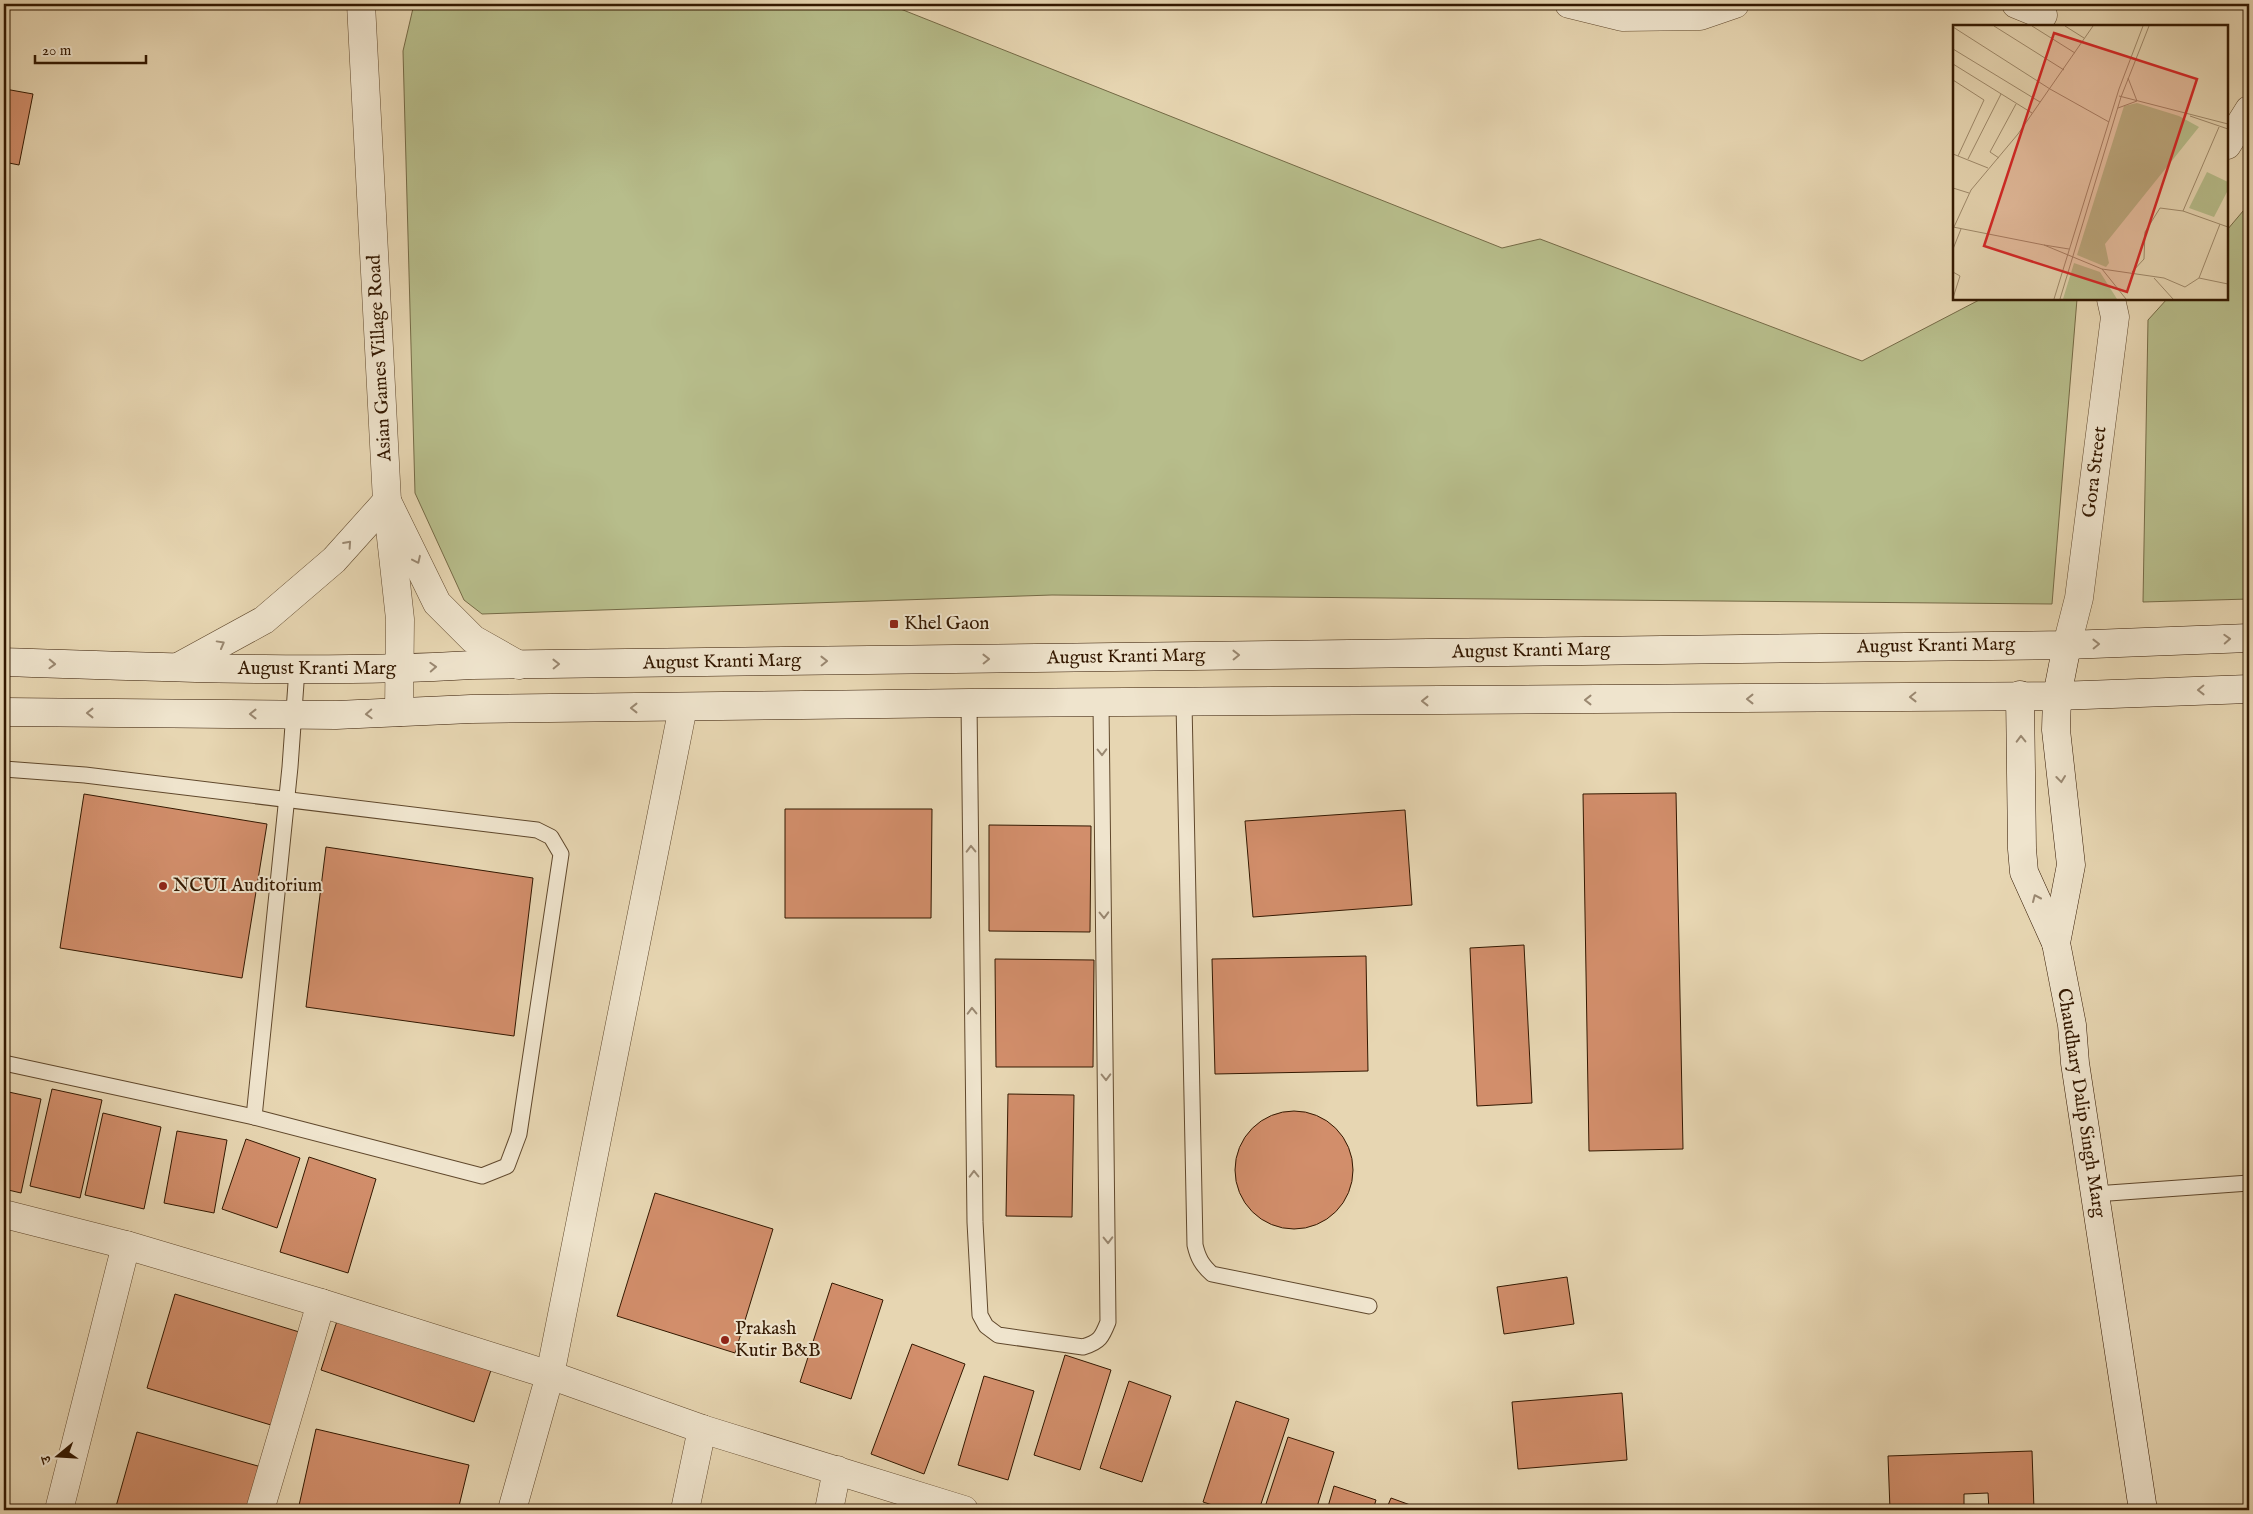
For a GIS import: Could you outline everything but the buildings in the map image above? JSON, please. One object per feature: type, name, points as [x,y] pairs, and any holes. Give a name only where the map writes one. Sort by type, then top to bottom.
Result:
[{"type":"street","name":"Asian Games Village Road","points":[[361,4],[387,501],[400,619],[398,712]]},
{"type":"street","points":[[1569,4],[1622,16],[1700,16],[1735,4]]},
{"type":"street","points":[[2016,4],[2043,15]]},
{"type":"street","points":[[2228,143],[2249,110]]},
{"type":"street","name":"Gora Street","points":[[2057,696],[2078,598],[2118,305]]},
{"type":"street","points":[[178,667],[264,620],[334,560],[387,501],[437,603],[474,639],[519,665]]},
{"type":"street","name":"August Kranti Marg","points":[[4,662],[178,667],[400,669],[519,665],[2067,645],[2249,638]]},
{"type":"street","points":[[4,712],[336,715],[470,709],[969,703],[1101,704],[2057,696],[2249,689]]},
{"type":"street","points":[[2020,695],[2024,872],[2056,943]]},
{"type":"street","name":"Chaudhary Dalip Singh Marg","points":[[2057,696],[2056,730],[2071,865],[2056,943],[2072,1025],[2095,1194],[2143,1510]]},
{"type":"street","points":[[512,1510],[550,1376],[683,707]]},
{"type":"street","points":[[4,1214],[126,1245],[321,1303],[550,1376],[702,1429],[964,1510]]},
{"type":"street","points":[[59,1510],[126,1245]]},
{"type":"street","points":[[260,1510],[321,1303]]},
{"type":"street","points":[[685,1510],[702,1429]]},
{"type":"street","points":[[828,1510],[837,1470]]},
{"type":"lane","points":[[254,1117],[287,801],[297,669]]},
{"type":"lane","points":[[969,703],[975,1222],[980,1315],[986,1326],[998,1334],[1083,1347],[1096,1343],[1104,1333],[1108,1322],[1101,704]]},
{"type":"lane","points":[[1184,703],[1195,1245],[1197,1255],[1203,1266],[1212,1274],[1369,1306]]},
{"type":"lane","points":[[4,769],[85,775],[537,830],[551,837],[561,854],[519,1134],[507,1166],[482,1176],[254,1117],[4,1063]]},
{"type":"lane","points":[[2095,1194],[2249,1183]]},
{"type":"green space","points":[[414,4],[888,4],[1502,248],[1540,239],[1862,361],[1979,300],[2077,300],[2052,604],[1052,595],[482,614],[464,600],[415,493],[403,51]]},
{"type":"green space","points":[[2249,204],[2249,599],[2143,602],[2148,320],[2166,300],[2228,300],[2228,229]]},
{"type":"place","name":"Khel Gaon","points":[[894,624]]},
{"type":"place","name":"NCUI Auditorium","points":[[163,886]]},
{"type":"place","name":"Prakash Kutir B&B","points":[[725,1340]]}]
